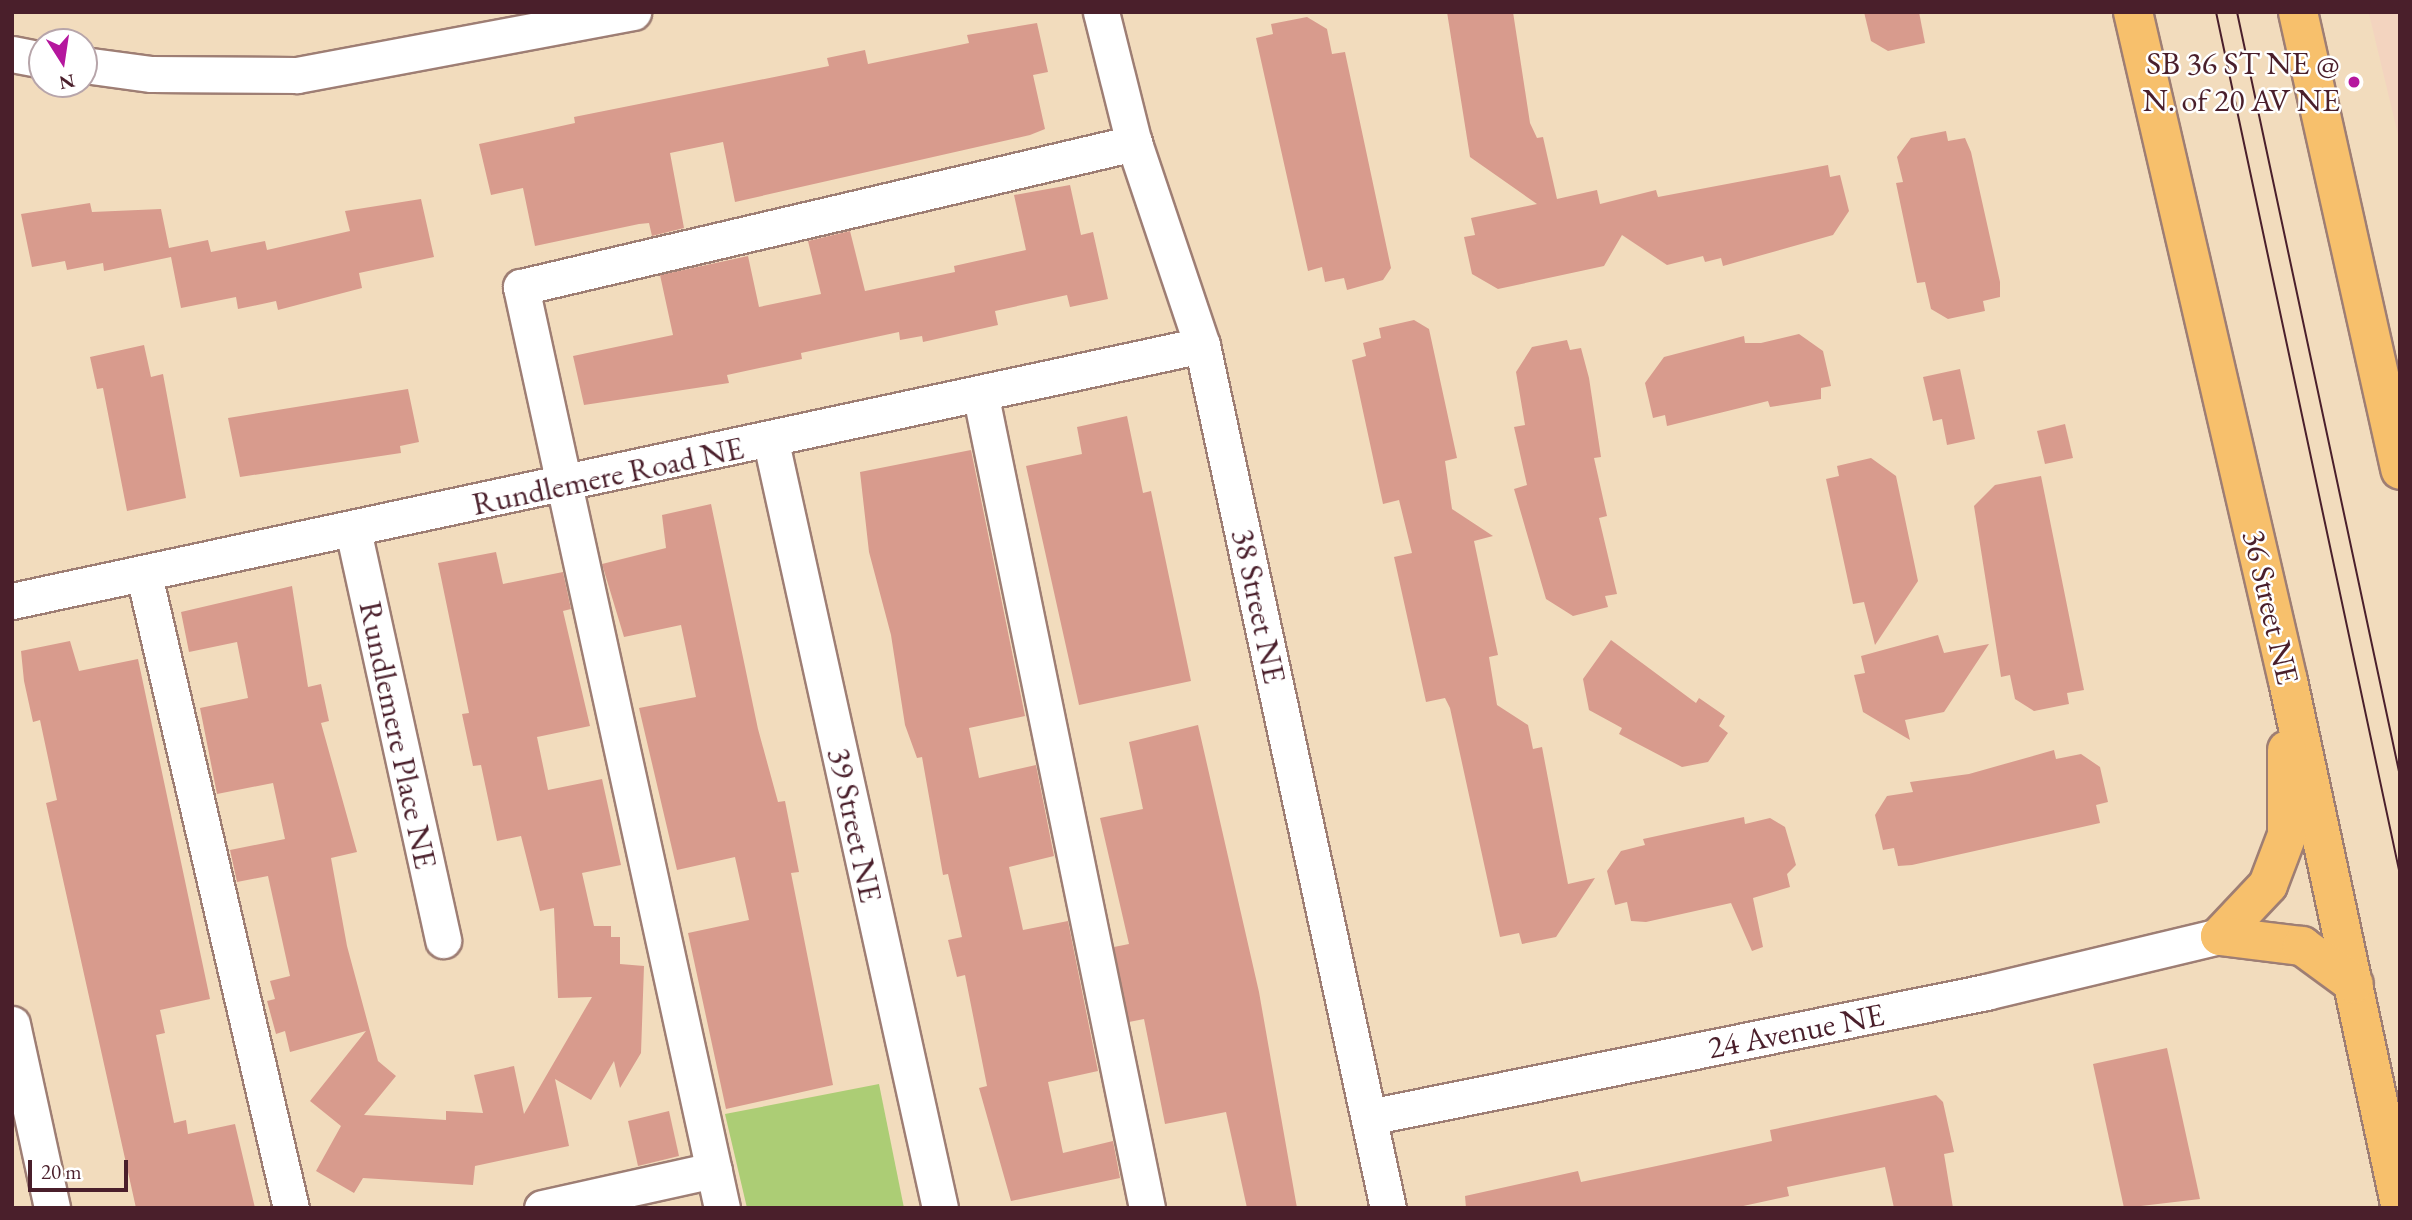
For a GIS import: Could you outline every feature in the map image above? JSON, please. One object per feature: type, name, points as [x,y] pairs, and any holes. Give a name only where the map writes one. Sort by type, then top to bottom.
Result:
[{"type":"main road","name":"36 Street NE","points":[[2133,12],[2288,681],[2400,1204]]},
{"type":"main road","points":[[2299,15],[2400,470]]},
{"type":"main road","points":[[2220,936],[2268,885],[2287,835],[2288,681]]},
{"type":"main road","points":[[2220,936],[2302,946],[2354,984]]},
{"type":"street","points":[[98,67],[151,74],[296,75],[634,12]]},
{"type":"street","name":"38 Street NE","points":[[1101,12],[1134,143],[1202,345],[1388,1208]]},
{"type":"street","points":[[722,1208],[561,485],[521,287],[1134,143]]},
{"type":"street","name":"Rundlemere Road NE","points":[[12,601],[981,397],[1202,345]]},
{"type":"street","points":[[981,397],[1147,1208]]},
{"type":"street","name":"39 Street NE","points":[[771,442],[940,1208]]},
{"type":"street","name":"Rundlemere Place NE","points":[[353,530],[443,940]]},
{"type":"street","points":[[144,575],[291,1208]]},
{"type":"street","name":"24 Avenue NE","points":[[1369,1117],[1986,992],[2220,936]]},
{"type":"street","points":[[12,1024],[52,1208]]},
{"type":"street","points":[[542,1208],[715,1170]]},
{"type":"shaded area","points":[[2400,12],[2400,143],[2369,14]]},
{"type":"green space","points":[[879,1084],[904,1208],[747,1208],[725,1114]]},
{"type":"building","points":[[1447,12],[1513,12],[1530,123],[1537,138],[1543,137],[1557,199],[1597,190],[1600,204],[1656,190],[1658,197],[1828,165],[1830,177],[1840,175],[1849,211],[1833,235],[1723,266],[1721,258],[1705,262],[1703,256],[1667,265],[1622,235],[1604,266],[1498,289],[1472,274],[1464,237],[1475,235],[1471,218],[1537,204],[1470,157]]},
{"type":"building","points":[[1864,12],[1919,12],[1925,43],[1888,51],[1871,41]]},
{"type":"building","points":[[1307,17],[1327,29],[1332,54],[1345,52],[1391,268],[1383,280],[1347,290],[1344,278],[1325,282],[1322,267],[1308,271],[1256,38],[1273,34],[1271,24]]},
{"type":"building","points":[[1037,23],[1048,72],[1033,75],[1045,129],[1030,135],[735,202],[723,142],[670,153],[684,228],[652,236],[649,223],[535,246],[523,188],[491,195],[479,144],[575,123],[574,117],[829,66],[827,58],[865,50],[868,64],[969,43],[967,35]]},
{"type":"building","points":[[1946,131],[1948,141],[1965,138],[1971,152],[2000,282],[2000,297],[1983,301],[1985,311],[1948,319],[1931,309],[1925,282],[1917,283],[1896,183],[1903,182],[1897,157],[1911,138]]},
{"type":"building","points":[[1070,185],[1081,235],[1093,232],[1108,299],[1070,307],[1067,295],[995,311],[998,325],[923,342],[922,336],[900,340],[899,332],[801,353],[802,359],[727,375],[729,383],[584,405],[573,356],[673,335],[660,275],[748,256],[759,307],[821,294],[808,241],[850,231],[865,291],[955,272],[954,266],[1026,250],[1014,195]]},
{"type":"building","points":[[421,199],[434,257],[359,273],[362,288],[278,310],[276,301],[238,309],[236,297],[181,308],[171,257],[104,271],[103,263],[67,270],[65,261],[32,267],[21,214],[90,203],[92,212],[161,209],[169,248],[208,240],[211,252],[265,241],[267,250],[350,231],[345,211]]},
{"type":"building","points":[[1414,320],[1429,329],[1457,458],[1445,461],[1452,509],[1493,536],[1474,541],[1498,655],[1489,657],[1497,705],[1528,725],[1533,749],[1542,747],[1568,884],[1595,878],[1556,937],[1522,944],[1519,933],[1500,937],[1450,708],[1445,698],[1426,702],[1394,557],[1412,553],[1399,500],[1383,504],[1352,360],[1366,356],[1363,343],[1381,338],[1379,328]]},
{"type":"building","points":[[1799,334],[1823,351],[1831,386],[1821,388],[1821,399],[1770,407],[1768,401],[1667,426],[1665,415],[1653,418],[1645,383],[1664,357],[1744,336],[1745,343],[1761,343]]},
{"type":"building","points":[[1567,340],[1570,350],[1581,348],[1589,378],[1601,457],[1594,458],[1607,516],[1599,518],[1617,594],[1605,596],[1608,607],[1573,616],[1546,599],[1514,489],[1527,485],[1514,427],[1525,425],[1516,372],[1532,347]]},
{"type":"building","points":[[144,345],[151,377],[163,374],[186,498],[127,511],[103,388],[97,389],[90,357]]},
{"type":"building","points":[[1960,369],[1975,439],[1947,445],[1942,419],[1933,421],[1923,377]]},
{"type":"building","points":[[408,389],[419,442],[400,446],[401,453],[240,477],[228,418]]},
{"type":"building","points":[[1127,416],[1143,493],[1151,491],[1191,681],[1079,705],[1026,466],[1082,454],[1077,427]]},
{"type":"building","points":[[2065,424],[2073,458],[2045,464],[2037,431]]},
{"type":"building","points":[[971,450],[1025,716],[969,728],[979,778],[1036,765],[1054,856],[1009,867],[1023,930],[1068,921],[1098,1071],[1048,1082],[1063,1153],[1113,1141],[1120,1178],[1011,1201],[979,1088],[987,1086],[965,975],[957,977],[948,940],[962,937],[948,874],[943,875],[922,757],[917,758],[905,725],[891,635],[869,552],[860,472]]},
{"type":"building","points":[[1871,458],[1896,476],[1918,581],[1875,645],[1864,602],[1853,604],[1826,479],[1839,476],[1837,466]]},
{"type":"building","points":[[2041,476],[2084,690],[2067,693],[2069,704],[2034,711],[2015,699],[2010,675],[2001,677],[1974,506],[1995,485]]},
{"type":"building","points":[[711,504],[758,729],[778,802],[785,801],[799,872],[791,873],[833,1085],[726,1109],[688,933],[749,920],[735,857],[677,870],[639,708],[696,697],[681,625],[624,637],[602,564],[666,548],[662,515]]},
{"type":"building","points":[[496,552],[503,584],[563,572],[571,609],[563,611],[590,726],[537,737],[548,790],[602,779],[621,865],[582,873],[594,926],[611,926],[611,937],[620,937],[620,964],[644,966],[641,1053],[620,1088],[614,1061],[591,1100],[555,1079],[569,1146],[475,1166],[473,1185],[363,1178],[354,1193],[316,1171],[341,1126],[310,1101],[366,1031],[290,1052],[285,1031],[276,1034],[267,1001],[275,999],[270,981],[290,976],[268,876],[237,882],[230,850],[285,839],[273,783],[217,794],[200,708],[248,698],[237,642],[189,652],[181,612],[292,586],[308,687],[321,684],[329,721],[321,723],[357,852],[331,858],[347,946],[378,1061],[396,1076],[364,1115],[446,1120],[446,1111],[483,1113],[474,1075],[514,1066],[524,1114],[592,997],[558,998],[554,908],[540,911],[521,836],[497,841],[481,765],[473,766],[462,714],[469,713],[438,563]]},
{"type":"building","points":[[1938,635],[1944,653],[1989,644],[1944,712],[1905,720],[1910,740],[1863,712],[1854,675],[1865,673],[1861,656]]},
{"type":"building","points":[[1611,640],[1696,703],[1699,698],[1725,716],[1719,726],[1728,733],[1708,762],[1682,767],[1619,734],[1622,728],[1589,710],[1583,679]]},
{"type":"building","points":[[70,641],[79,671],[138,659],[210,999],[160,1010],[165,1033],[156,1035],[174,1123],[186,1120],[188,1134],[235,1124],[255,1208],[136,1208],[46,803],[57,800],[40,720],[33,722],[24,681],[21,651]]},
{"type":"building","points":[[1198,725],[1259,992],[1297,1208],[1247,1208],[1226,1112],[1165,1124],[1144,1019],[1129,1022],[1114,947],[1129,944],[1100,818],[1143,809],[1129,742]]},
{"type":"building","points":[[2054,750],[2056,759],[2081,754],[2100,767],[2108,802],[2096,805],[2100,823],[1912,865],[1898,866],[1894,848],[1883,850],[1875,815],[1887,796],[1913,792],[1910,782],[1969,774]]},
{"type":"building","points":[[1744,817],[1745,824],[1770,818],[1785,827],[1796,865],[1787,874],[1790,887],[1753,898],[1763,947],[1752,951],[1731,903],[1646,922],[1631,921],[1627,902],[1615,905],[1607,871],[1621,851],[1645,845],[1643,839]]},
{"type":"building","points":[[2167,1048],[2200,1199],[2124,1208],[2093,1064]]},
{"type":"building","points":[[1936,1095],[1943,1102],[1954,1152],[1944,1154],[1953,1208],[1894,1208],[1885,1167],[1787,1187],[1789,1196],[1734,1208],[1466,1208],[1465,1196],[1578,1171],[1581,1182],[1666,1164],[1772,1141],[1770,1130]]},
{"type":"building","points":[[669,1111],[679,1156],[638,1166],[628,1121]]},
{"type":"tram line","points":[[2216,12],[2400,875]]},
{"type":"tram line","points":[[2237,12],[2400,776]]},
{"type":"place","name":"SB 36 ST NE @ N. of 20 AV NE","points":[[2354,82]]}]
